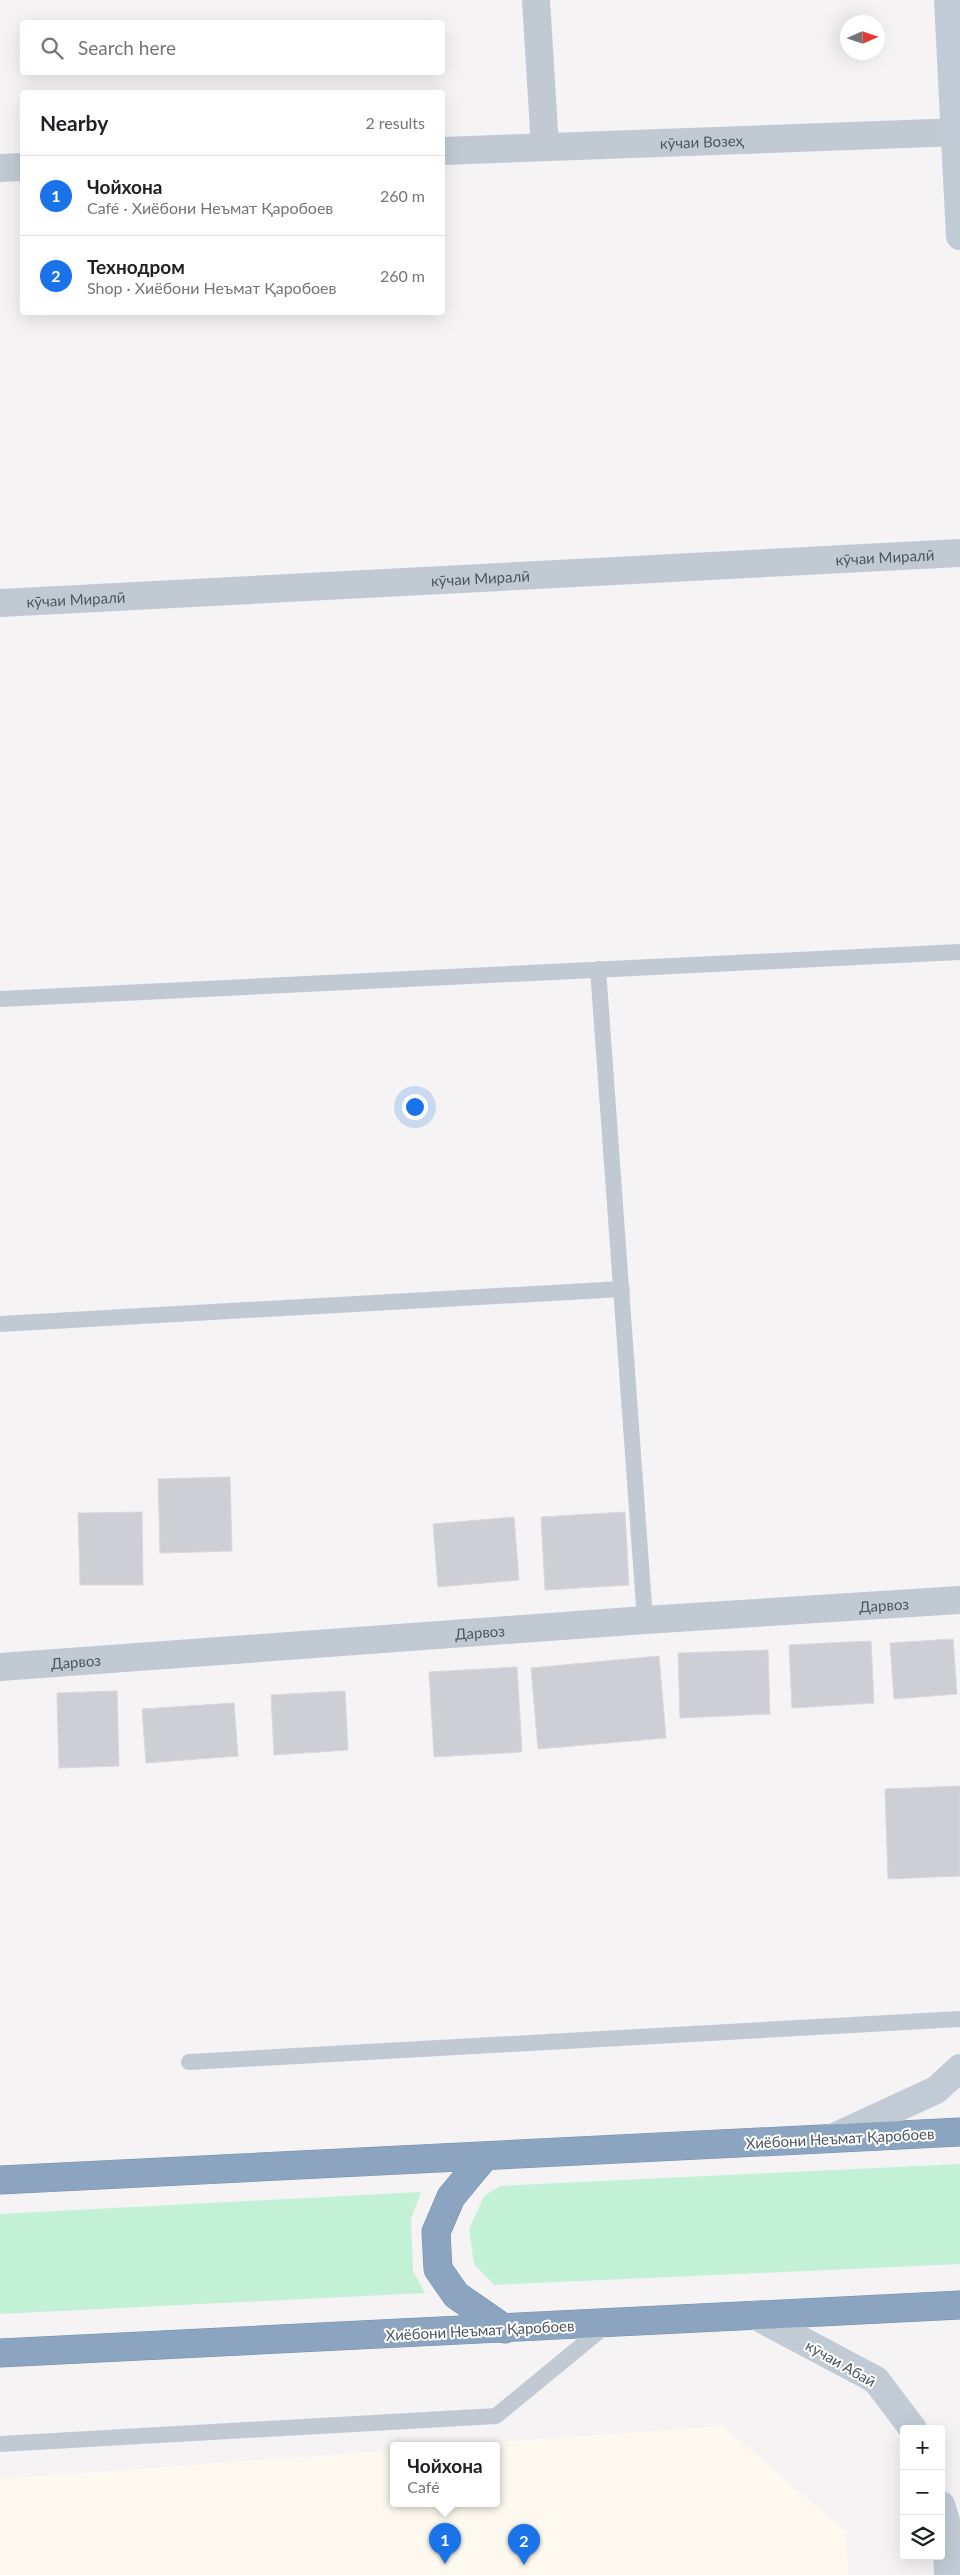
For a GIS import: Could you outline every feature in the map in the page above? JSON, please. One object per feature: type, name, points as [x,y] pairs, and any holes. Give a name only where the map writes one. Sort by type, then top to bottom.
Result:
[{"type":"highway","name":"Хиёбони Неъмат Қаробоев","points":[[0,2180],[960,2132]]},
{"type":"highway","points":[[486,2156],[452,2197],[436,2232],[438,2269],[456,2295],[505,2329]]},
{"type":"highway","name":"Хиёбони Неъмат Қаробоев","points":[[0,2354],[960,2306]]},
{"type":"street","points":[[536,0],[545,147]]},
{"type":"street","points":[[948,0],[957,132],[960,236]]},
{"type":"street","name":"кӯчаи Возеҳ","points":[[445,151],[957,132]]},
{"type":"street","points":[[0,168],[20,167]]},
{"type":"street","name":"кӯчаи Миралӣ","points":[[0,602],[960,553]]},
{"type":"street","name":"Дарвоз","points":[[0,1667],[645,1620],[960,1600]]},
{"type":"street","points":[[832,2138],[936,2090],[960,2068]]},
{"type":"street","name":"кӯчаи Абаӣ","points":[[754,2315],[876,2380],[910,2425]]},
{"type":"street","points":[[944,2515],[948,2575]]},
{"type":"lane","points":[[0,999],[960,952]]},
{"type":"lane","points":[[598,969],[645,1620]]},
{"type":"lane","points":[[0,1324],[622,1289]]},
{"type":"lane","points":[[189,2062],[960,2019]]},
{"type":"lane","points":[[0,2444],[496,2416],[609,2324]]},
{"type":"shaded area","points":[[723,2426],[846,2532],[849,2575],[0,2575],[0,2479],[390,2450],[390,2507],[500,2507],[500,2442],[498,2442]]},
{"type":"green space","points":[[960,2164],[960,2264],[494,2285],[474,2264],[469,2229],[484,2196],[500,2186]]},
{"type":"green space","points":[[421,2192],[411,2219],[413,2271],[425,2293],[0,2314],[0,2214]]},
{"type":"building","points":[[230,1477],[232,1551],[160,1553],[158,1479]]},
{"type":"building","points":[[142,1512],[143,1585],[80,1585],[78,1513]]},
{"type":"building","points":[[625,1512],[629,1585],[545,1590],[541,1517]]},
{"type":"building","points":[[514,1517],[519,1580],[438,1587],[433,1524]]},
{"type":"building","points":[[953,1639],[957,1694],[894,1699],[890,1643]]},
{"type":"building","points":[[871,1641],[874,1703],[792,1708],[789,1645]]},
{"type":"building","points":[[768,1650],[770,1714],[680,1718],[678,1653]]},
{"type":"building","points":[[659,1656],[666,1738],[538,1749],[531,1668]]},
{"type":"building","points":[[517,1667],[522,1752],[434,1757],[429,1672]]},
{"type":"building","points":[[117,1691],[119,1766],[59,1768],[57,1693]]},
{"type":"building","points":[[345,1691],[348,1750],[274,1755],[271,1695]]},
{"type":"building","points":[[234,1703],[238,1756],[146,1763],[142,1709]]},
{"type":"building","points":[[960,1786],[960,1876],[888,1879],[885,1789]]},
{"type":"place","name":"Чойхона","points":[[445,2564]]},
{"type":"place","name":"Технодром","points":[[524,2565]]}]
